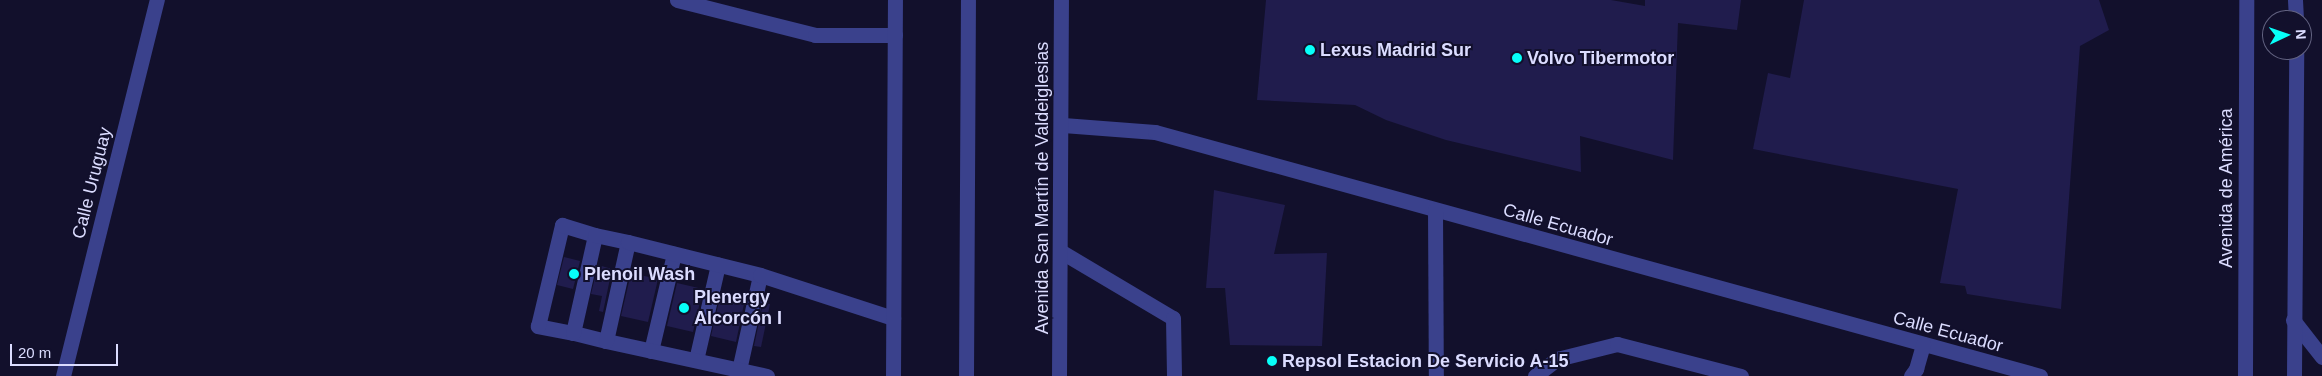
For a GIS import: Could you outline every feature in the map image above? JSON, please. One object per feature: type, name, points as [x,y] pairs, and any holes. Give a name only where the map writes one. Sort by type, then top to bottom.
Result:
[{"type":"street","name":"Calle Uruguay","points":[[63,376],[157,0]]},
{"type":"street","points":[[677,0],[815,36],[895,35]]},
{"type":"street","points":[[892,376],[895,0]]},
{"type":"street","points":[[966,376],[968,0]]},
{"type":"street","name":"Avenida San Martín de Valdeiglesias","points":[[1059,376],[1063,125],[1061,0]]},
{"type":"street","name":"Avenida de América","points":[[2244,376],[2246,0]]},
{"type":"street","points":[[2294,376],[2296,60]]},
{"type":"street","name":"Calle Ecuador","points":[[1063,125],[1155,132],[2040,376]]},
{"type":"street","points":[[1435,210],[1436,376]]},
{"type":"street","points":[[767,376],[538,326],[562,225],[595,235],[760,275],[893,318]]},
{"type":"street","points":[[573,333],[595,235]]},
{"type":"street","points":[[606,341],[628,242]]},
{"type":"street","points":[[1060,251],[1173,318],[1174,376]]},
{"type":"street","points":[[651,351],[674,254]]},
{"type":"street","points":[[696,360],[718,264]]},
{"type":"street","points":[[739,370],[760,275]]},
{"type":"street","points":[[2294,320],[2322,358]]},
{"type":"street","points":[[1535,376],[1557,359],[1617,344],[1741,376]]},
{"type":"street","points":[[1911,376],[1916,369],[1923,344]]},
{"type":"building","name":"Volvo Tibermotor","points":[[1266,0],[1611,0],[1645,6],[1645,0],[1741,0],[1737,30],[1678,23],[1673,160],[1580,136],[1581,172],[1446,140],[1386,120],[1355,105],[1257,100]]},
{"type":"building","points":[[1804,0],[2099,0],[2109,30],[2080,46],[2061,309],[1967,294],[1965,286],[1940,283],[1958,189],[1753,149],[1768,73],[1790,78]]},
{"type":"building","points":[[1214,190],[1285,205],[1274,254],[1327,253],[1322,346],[1230,345],[1225,288],[1206,288]]},
{"type":"building","points":[[564,257],[580,261],[573,289],[557,285]]},
{"type":"building","points":[[598,265],[612,269],[603,312],[599,311],[602,296],[591,294]]},
{"type":"building","points":[[631,273],[658,279],[648,322],[621,316]]},
{"type":"building","points":[[677,283],[703,289],[693,332],[667,326]]},
{"type":"building","points":[[721,293],[745,299],[736,342],[711,336]]},
{"type":"building","points":[[763,303],[770,304],[761,347],[754,346]]},
{"type":"place","name":"Lexus Madrid Sur","points":[[1310,50]]},
{"type":"place","name":"Volvo Tibermotor","points":[[1517,58]]},
{"type":"place","name":"Plenoil Wash","points":[[574,274]]},
{"type":"place","name":"Plenergy Alcorcón I","points":[[684,308]]},
{"type":"place","name":"Repsol Estacion De Servicio A-15","points":[[1272,361]]}]
